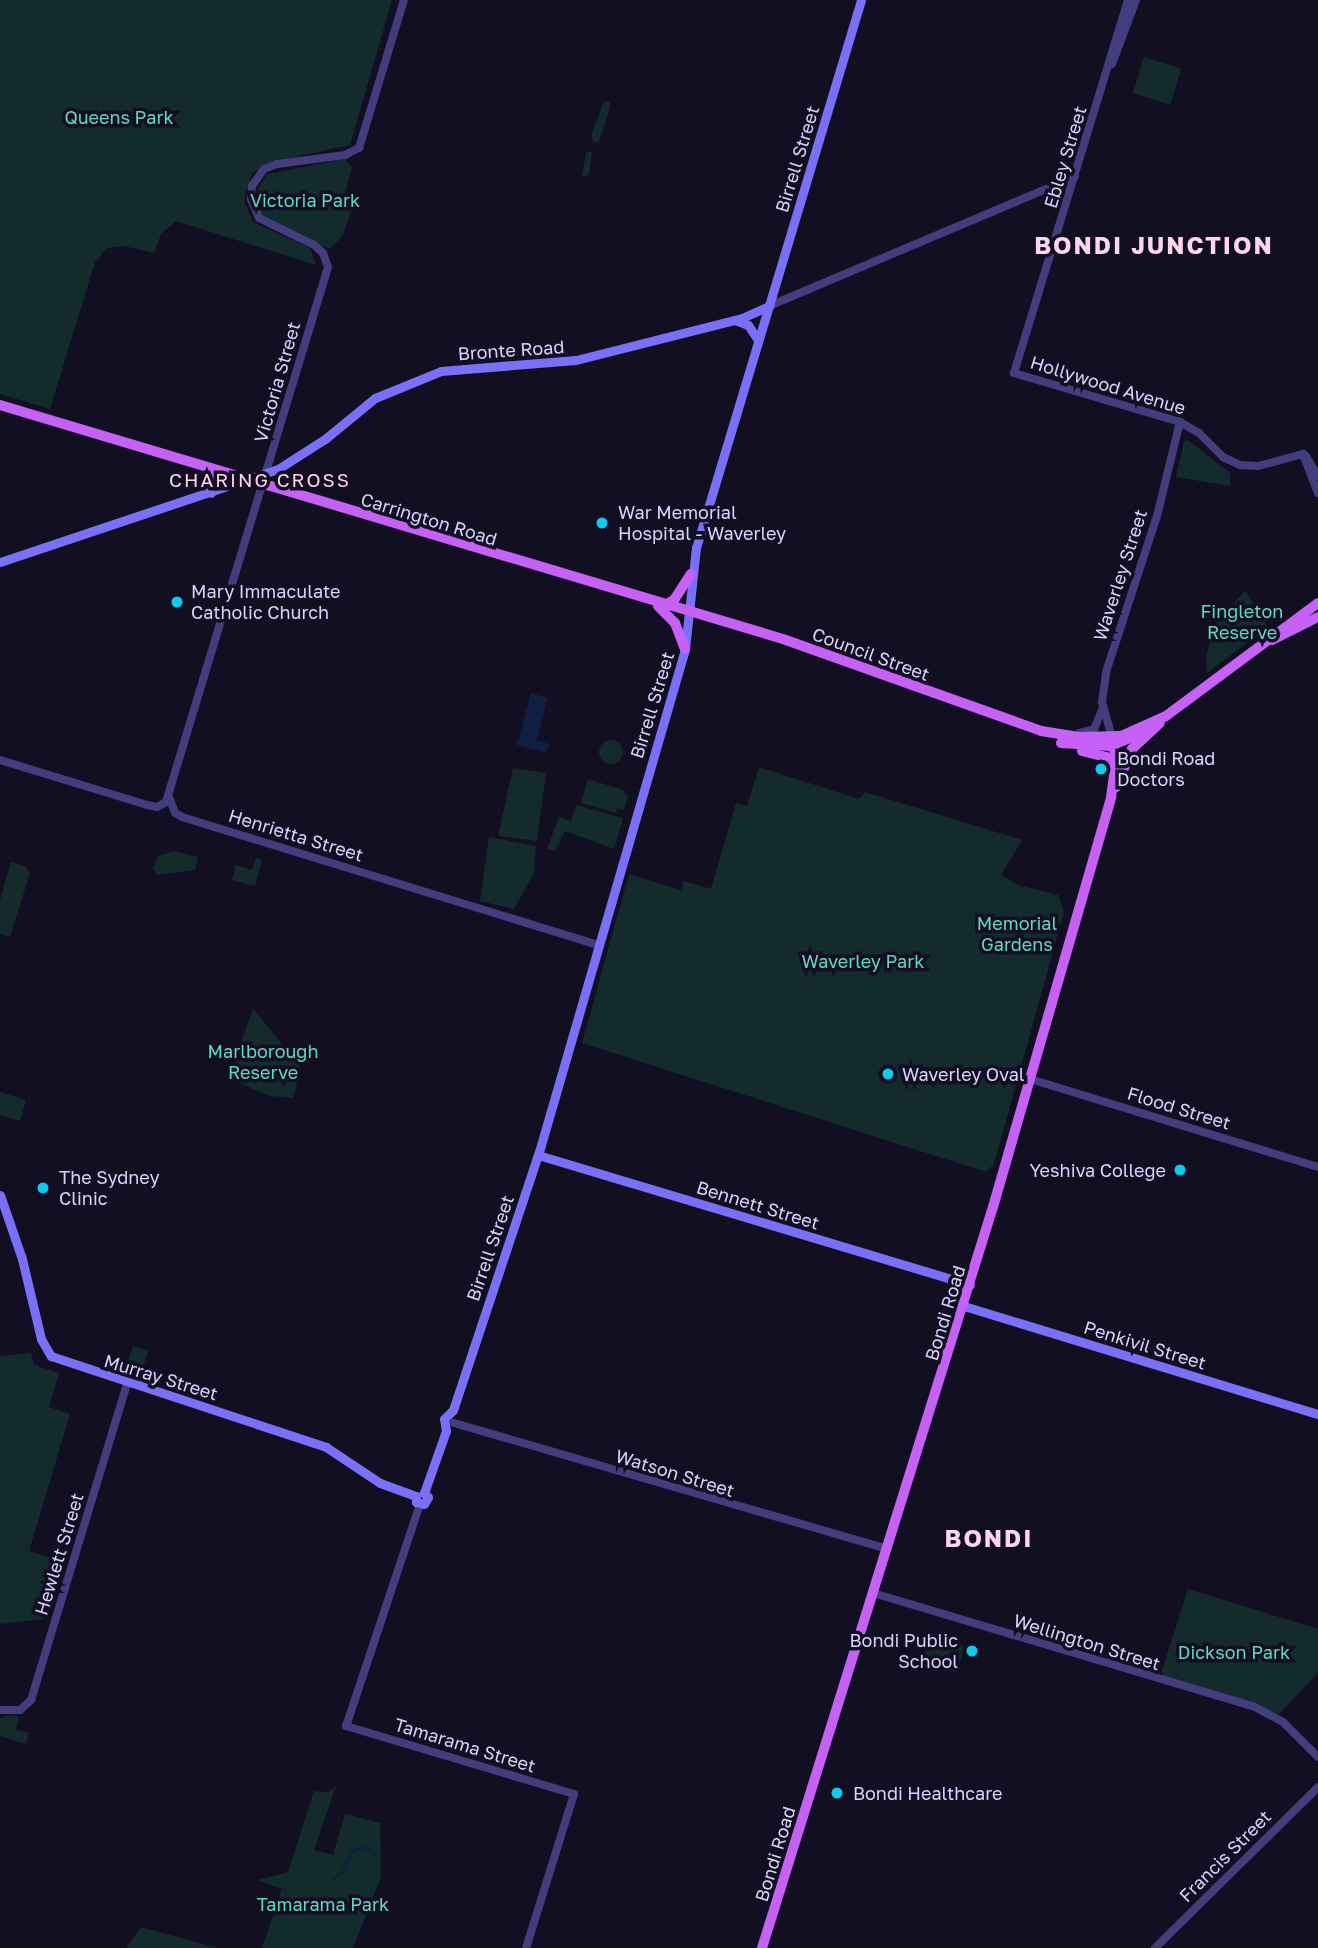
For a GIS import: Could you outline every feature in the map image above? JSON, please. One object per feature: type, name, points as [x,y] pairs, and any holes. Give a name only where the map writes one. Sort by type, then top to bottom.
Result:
[{"type":"main road","name":"Birrell Street","points":[[420,1498],[451,1421],[538,1155],[685,649],[691,574],[861,0]]},
{"type":"main road","name":"Bronte Road","points":[[0,562],[267,473],[325,439],[375,398],[441,371],[562,363],[734,320],[769,306]]},
{"type":"main road","points":[[734,320],[748,325],[758,341]]},
{"type":"main road","name":"Carrington Road","points":[[0,405],[689,612]]},
{"type":"main road","points":[[209,468],[214,481],[211,493]]},
{"type":"main road","points":[[685,649],[675,623],[660,605],[674,600],[691,574]]},
{"type":"main road","points":[[1111,797],[1132,749],[1163,720],[1318,603]]},
{"type":"main road","name":"Council Street","points":[[689,612],[793,643],[1063,738],[1115,743]]},
{"type":"main road","points":[[1271,640],[1318,617]]},
{"type":"main road","points":[[1115,743],[1163,720]]},
{"type":"main road","points":[[1063,738],[1106,757],[1116,766]]},
{"type":"main road","name":"Bondi Road","points":[[762,1948],[964,1306],[1111,797],[1116,766],[1115,743]]},
{"type":"main road","name":"Bennett Street","points":[[538,1155],[970,1285]]},
{"type":"main road","name":"Murray Street","points":[[0,1195],[23,1259],[44,1349],[64,1363],[326,1447],[380,1483],[420,1498]]},
{"type":"main road","name":"Penkivil Street","points":[[964,1306],[1318,1414]]},
{"type":"street","name":"Victoria Street","points":[[169,797],[327,267],[326,257],[314,245],[259,218],[251,199],[252,186],[270,166],[339,156],[359,148],[404,0]]},
{"type":"street","name":"Ebley Street","points":[[1014,373],[1109,70],[1128,0]]},
{"type":"street","name":"Ebley Street","points":[[1109,70],[1126,37],[1136,0]]},
{"type":"street","name":"Bronte Road","points":[[769,306],[1076,177]]},
{"type":"street","name":"Hollywood Avenue","points":[[1014,373],[1180,422],[1199,433],[1223,457],[1240,465],[1258,466],[1303,454]]},
{"type":"street","name":"Waverley Street","points":[[1115,743],[1103,708],[1106,671],[1157,516],[1180,422]]},
{"type":"street","points":[[1303,454],[1318,476]]},
{"type":"street","points":[[1303,454],[1318,493]]},
{"type":"street","points":[[1063,738],[1094,729],[1103,708]]},
{"type":"street","points":[[0,760],[147,806],[162,806],[169,797]]},
{"type":"street","name":"Henrietta Street","points":[[169,797],[175,813],[182,817],[598,945]]},
{"type":"street","name":"Flood Street","points":[[1030,1079],[1318,1167]]},
{"type":"street","name":"Hewlett Street","points":[[0,1710],[20,1710],[31,1700],[127,1384]]},
{"type":"street","name":"Watson Street","points":[[451,1421],[887,1549]]},
{"type":"street","name":"Birrell Street","points":[[346,1726],[420,1498]]},
{"type":"street","name":"Wellington Street","points":[[873,1593],[1252,1706],[1283,1722],[1318,1757]]},
{"type":"street","name":"Tamarama Street","points":[[346,1726],[574,1794],[526,1948]]},
{"type":"street","name":"Francis Street","points":[[1155,1948],[1318,1787]]},
{"type":"green space","name":"Queens Park","points":[[0,0],[392,0],[350,145],[267,163],[253,173],[248,184],[244,201],[253,222],[310,248],[316,265],[176,221],[161,234],[154,253],[124,246],[107,248],[95,262],[50,409],[0,394]]},
{"type":"green space","points":[[1144,57],[1181,68],[1170,105],[1133,93]]},
{"type":"green space","points":[[604,101],[610,102],[610,108],[599,141],[594,143],[591,136]]},
{"type":"green space","points":[[592,151],[589,175],[582,177],[586,153]]},
{"type":"green space","name":"Victoria Park","points":[[345,159],[352,168],[341,207],[351,212],[342,237],[329,249],[261,215],[257,191],[267,174]]},
{"type":"green space","points":[[1188,440],[1230,473],[1230,486],[1176,477],[1184,441]]},
{"type":"green space","name":"Fingleton Reserve","points":[[1245,591],[1268,627],[1207,673],[1206,656],[1216,622]]},
{"type":"green space","points":[[606,740],[616,740],[623,747],[623,757],[616,764],[606,764],[599,757],[599,747]]},
{"type":"green space","name":"Waverley Park","points":[[759,767],[859,799],[865,792],[1022,840],[1001,875],[1018,885],[1058,895],[1064,912],[994,1164],[986,1172],[582,1043],[629,874],[681,890],[684,881],[711,889],[736,803],[747,806]]},
{"type":"green space","points":[[513,768],[546,773],[537,841],[498,836]]},
{"type":"green space","points":[[588,779],[623,790],[628,796],[624,810],[617,808],[616,813],[581,803]]},
{"type":"green space","points":[[576,805],[623,818],[614,849],[565,831],[555,851],[547,849],[559,817],[571,821]]},
{"type":"green space","points":[[489,837],[536,846],[534,873],[514,909],[480,901]]},
{"type":"green space","points":[[173,851],[198,857],[195,870],[158,875],[153,869],[158,856]]},
{"type":"green space","points":[[256,858],[262,860],[255,886],[232,880],[236,865],[252,870]]},
{"type":"green space","points":[[11,862],[25,866],[30,873],[10,937],[0,934],[0,900]]},
{"type":"green space","name":"Marlborough Reserve","points":[[253,1008],[300,1067],[294,1098],[269,1096],[229,1078]]},
{"type":"green space","points":[[0,1092],[26,1100],[20,1121],[0,1115]]},
{"type":"green space","points":[[133,1346],[148,1351],[140,1376],[125,1371]]},
{"type":"green space","points":[[31,1353],[34,1365],[59,1373],[49,1407],[70,1414],[29,1551],[61,1561],[43,1619],[0,1624],[0,1356]]},
{"type":"green space","name":"Dickson Park","points":[[1188,1589],[1318,1629],[1318,1673],[1276,1717],[1164,1681],[1162,1670]]},
{"type":"green space","points":[[929,1636],[965,1646],[957,1673],[921,1663]]},
{"type":"green space","points":[[19,1716],[16,1730],[29,1733],[26,1744],[0,1736],[0,1718]]},
{"type":"green space","name":"Tamarama Park","points":[[336,1786],[314,1850],[333,1855],[345,1814],[380,1823],[381,1877],[353,1948],[262,1948],[282,1889],[258,1880],[288,1872],[314,1791],[328,1792]]},
{"type":"green space","name":"Tamarama Park","points":[[141,1927],[218,1948],[126,1948]]},
{"type":"water","points":[[531,693],[548,698],[537,740],[549,744],[546,753],[517,745]]},
{"type":"waterway","points":[[333,1880],[344,1870],[352,1851],[363,1847],[376,1855]]},
{"type":"place","name":"War Memorial Hospital - Waverley","points":[[602,523]]},
{"type":"place","name":"Mary Immaculate Catholic Church","points":[[177,602]]},
{"type":"place","name":"Bondi Road Doctors","points":[[1101,769]]},
{"type":"place","name":"Waverley Oval","points":[[888,1074]]},
{"type":"place","name":"Yeshiva College","points":[[1180,1170]]},
{"type":"place","name":"The Sydney Clinic","points":[[43,1188]]},
{"type":"place","name":"Bondi Public School","points":[[972,1651]]},
{"type":"place","name":"Bondi Healthcare","points":[[837,1793]]},
{"type":"district","name":"BONDI JUNCTION","points":[[1154,245]]},
{"type":"district","name":"CHARING CROSS","points":[[260,480]]},
{"type":"district","name":"BONDI","points":[[989,1538]]},
{"type":"park label","name":"Memorial Gardens","points":[[1017,934]]}]
